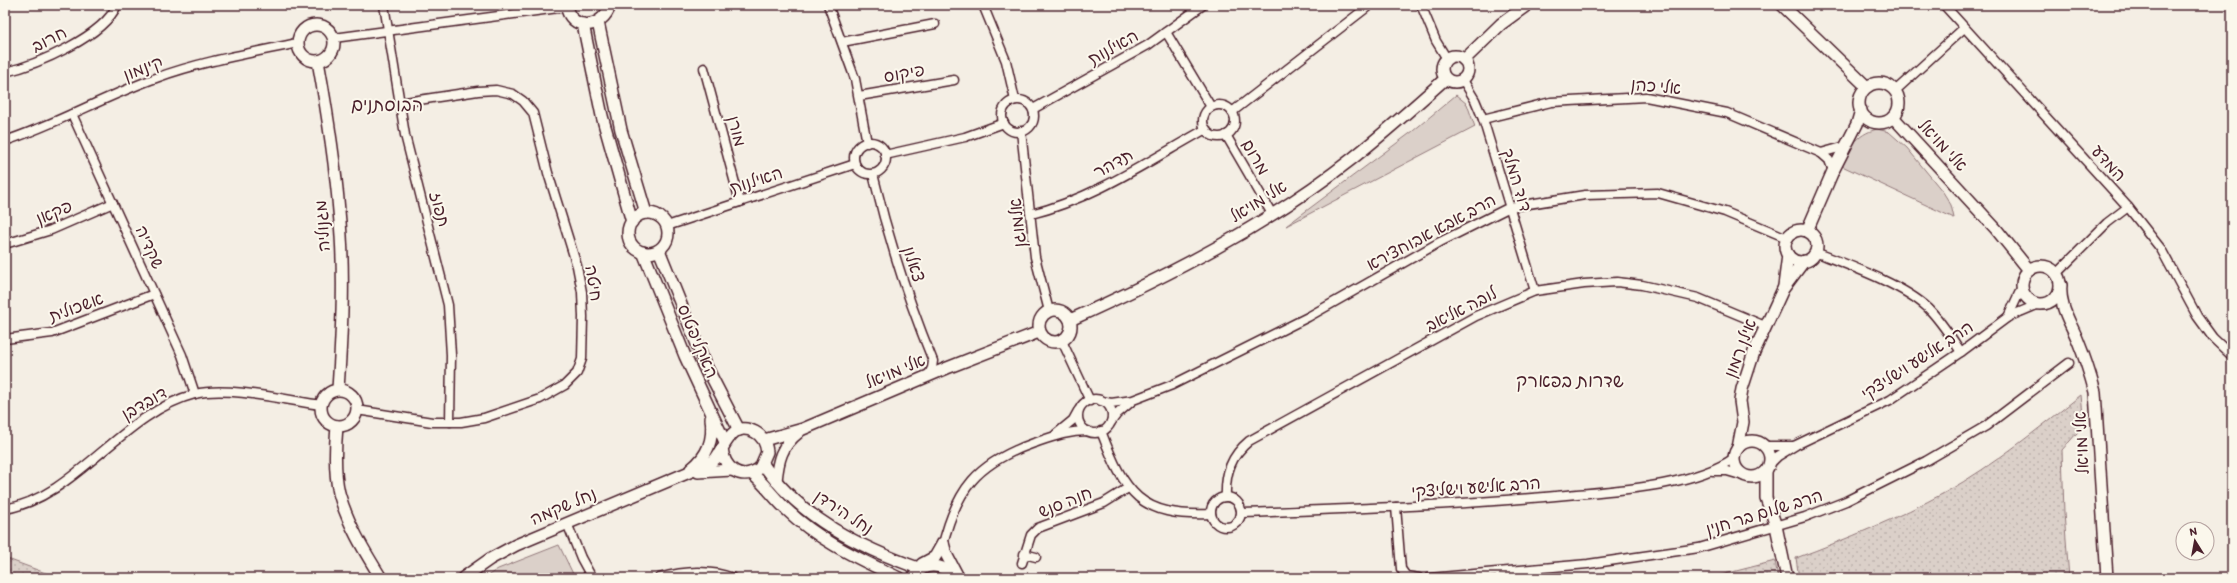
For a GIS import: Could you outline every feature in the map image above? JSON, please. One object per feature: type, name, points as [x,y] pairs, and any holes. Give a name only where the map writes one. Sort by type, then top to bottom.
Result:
[{"type":"street","name":"חרוב","points":[[5,72],[32,65],[89,36],[105,24],[117,5]]},
{"type":"street","name":"תפוז","points":[[384,5],[399,103],[448,305],[451,355],[450,422]]},
{"type":"street","points":[[334,38],[566,6],[573,20],[583,24],[598,22],[605,16],[610,5]]},
{"type":"street","points":[[828,5],[842,42],[859,96],[867,143]]},
{"type":"street","points":[[983,5],[1006,61],[1015,100]]},
{"type":"street","name":"האילנות","points":[[1033,109],[1148,45],[1203,5]]},
{"type":"street","points":[[1232,112],[1370,5]]},
{"type":"street","points":[[1421,5],[1436,41],[1447,59]]},
{"type":"street","points":[[1464,60],[1501,24],[1527,5]]},
{"type":"street","points":[[1782,5],[1867,87]]},
{"type":"street","name":"המדע","points":[[1944,5],[2034,101],[2128,207],[2161,250],[2201,322],[2213,338],[2232,356]]},
{"type":"street","points":[[598,22],[621,130],[646,213]]},
{"type":"street","points":[[583,24],[602,116],[632,222]]},
{"type":"street","points":[[842,42],[935,24]]},
{"type":"street","points":[[314,25],[324,26],[334,38],[331,53],[318,61],[306,58],[299,49],[298,43],[304,29],[314,25]]},
{"type":"street","points":[[1895,91],[1964,28]]},
{"type":"street","points":[[1166,32],[1211,107]]},
{"type":"street","name":"קינמון","points":[[5,141],[163,75],[193,66],[298,43]]},
{"type":"street","points":[[1455,56],[1464,60],[1468,69],[1463,80],[1455,82],[1445,79],[1442,69],[1447,59],[1455,56]]},
{"type":"street","name":"מגנוליה","points":[[318,61],[330,133],[339,212],[342,266],[338,389]]},
{"type":"street","name":"מורן","points":[[704,68],[740,202]]},
{"type":"street","name":"אלי מויאל","points":[[1070,320],[1174,271],[1272,214],[1353,158],[1445,79]]},
{"type":"street","name":"פיקוס","points":[[859,96],[954,80]]},
{"type":"street","name":"דוד המלך","points":[[1463,80],[1475,100],[1483,119],[1535,291]]},
{"type":"street","points":[[1807,231],[1833,171],[1857,124],[1861,110],[1860,98],[1867,87],[1883,84],[1895,91],[1899,104],[1894,117],[1883,123],[1874,122],[1869,120],[1861,110]]},
{"type":"street","name":"חיטה","points":[[357,410],[432,422],[450,422],[484,418],[540,399],[565,385],[577,373],[582,359],[582,292],[577,266],[548,173],[533,114],[523,101],[513,94],[496,90],[478,90],[399,103]]},
{"type":"street","name":"אלי כהן","points":[[1483,119],[1551,102],[1646,97],[1727,113],[1820,153],[1829,160],[1833,171]]},
{"type":"street","points":[[1015,100],[1028,103],[1033,109],[1034,117],[1031,125],[1021,131],[1013,131],[1004,123],[1004,109],[1015,100]]},
{"type":"street","points":[[1224,106],[1232,112],[1235,118],[1234,126],[1226,135],[1214,136],[1206,129],[1203,118],[1211,107],[1224,106]]},
{"type":"street","name":"שקדיה","points":[[72,114],[182,355],[195,394]]},
{"type":"street","name":"אלי מויאל","points":[[1894,117],[1996,229],[2029,270]]},
{"type":"street","points":[[1820,153],[1849,141],[1857,130],[1874,122]]},
{"type":"street","points":[[885,155],[965,137],[1004,123]]},
{"type":"street","name":"תדהר","points":[[1031,214],[1060,206],[1087,194],[1206,129]]},
{"type":"street","name":"אלמוגן","points":[[1021,131],[1035,257],[1049,311]]},
{"type":"street","name":"מרום","points":[[1226,135],[1272,214]]},
{"type":"street","points":[[867,143],[877,144],[885,155],[885,164],[882,169],[873,174],[862,172],[855,164],[855,154],[857,149],[867,143]]},
{"type":"street","name":"האילנות","points":[[667,226],[855,164]]},
{"type":"street","name":"צאלון","points":[[873,174],[900,271],[933,361]]},
{"type":"street","name":"הרב אבא אבוחצירא","points":[[1101,401],[1111,403],[1133,400],[1172,385],[1239,353],[1308,317],[1440,242],[1510,207],[1586,195],[1658,193],[1725,212],[1787,238]]},
{"type":"street","name":"פקאן","points":[[5,244],[51,230],[113,203]]},
{"type":"street","points":[[2056,273],[2106,223],[2128,207]]},
{"type":"street","points":[[646,213],[659,216],[667,226],[668,234],[666,242],[659,250],[652,252],[643,252],[638,250],[631,242],[628,230],[636,217],[646,213]]},
{"type":"street","points":[[1807,231],[1814,238],[1815,252],[1809,260],[1795,261],[1788,255],[1784,246],[1787,238],[1794,232],[1807,231]]},
{"type":"street","name":"האקליפטוס","points":[[659,250],[705,364],[739,430]]},
{"type":"street","name":"האקליפטוס","points":[[643,252],[710,410],[723,445]]},
{"type":"street","points":[[1815,252],[1886,282],[1919,301],[1939,321],[1961,352]]},
{"type":"street","name":"אילן רמון","points":[[1783,289],[1788,255]]},
{"type":"street","name":"אילן רמון","points":[[1736,453],[1743,422],[1740,401],[1742,389],[1765,326],[1783,289],[1804,261]]},
{"type":"street","points":[[2041,304],[2054,300],[2061,285],[2056,273],[2043,266],[2029,270],[2025,275],[2022,287],[2028,298],[2041,304],[2064,312]]},
{"type":"street","name":"לובה אליאב","points":[[1226,496],[1225,481],[1231,461],[1239,450],[1249,441],[1476,316],[1535,291],[1584,284],[1617,282],[1642,285],[1698,298],[1765,326]]},
{"type":"street","name":"אלי מויאל","points":[[2061,285],[2060,296],[2064,312],[2088,367],[2095,392],[2107,578]]},
{"type":"street","name":"הרב אלישע וישליצקי","points":[[2008,317],[2022,287]]},
{"type":"street","name":"אשכולית","points":[[5,339],[52,333],[154,294]]},
{"type":"street","name":"הרב אלישע וישליצקי","points":[[1768,468],[1778,456],[1890,400],[1961,352],[2008,317],[2041,304]]},
{"type":"street","points":[[1049,311],[1063,312],[1070,320],[1069,333],[1062,341],[1049,341],[1039,332],[1042,317],[1049,311]]},
{"type":"street","name":"אלי מויאל","points":[[764,440],[803,429],[947,368],[1039,332]]},
{"type":"street","points":[[1062,341],[1090,401]]},
{"type":"street","points":[[928,376],[933,361],[947,368]]},
{"type":"street","name":"הרב שלום בר חנין","points":[[1429,578],[1588,564],[1699,548],[1776,526],[1846,502],[1926,461],[1986,426],[2069,363]]},
{"type":"street","points":[[338,389],[344,390],[353,396],[358,405],[356,416],[348,424],[337,426],[324,419],[321,405],[327,394],[338,389]]},
{"type":"street","name":"דובדבן","points":[[5,509],[32,501],[62,483],[123,433],[165,405],[195,394],[228,392],[321,405]]},
{"type":"street","name":"הרב אבא אבוחצירא","points":[[1109,425],[1117,414],[1133,400]]},
{"type":"street","points":[[937,566],[951,514],[959,498],[979,472],[1001,456],[1052,437],[1072,431],[1101,432],[1109,425],[1111,419],[1109,408],[1101,401],[1090,401],[1082,405],[1073,420],[1052,437]]},
{"type":"street","points":[[682,475],[698,463],[707,452],[712,429],[710,410]]},
{"type":"street","points":[[1079,410],[1079,424],[1088,432]]},
{"type":"street","points":[[730,414],[746,426],[761,430],[775,431],[803,429]]},
{"type":"street","name":"אילן רמון","points":[[1743,422],[1761,444]]},
{"type":"street","points":[[337,426],[336,470],[339,492],[345,511],[381,578]]},
{"type":"street","points":[[776,481],[779,454],[788,441],[803,429]]},
{"type":"street","points":[[739,430],[751,430],[764,440],[767,452],[763,464],[751,473],[739,473],[732,470],[725,463],[723,445],[731,434],[739,430]]},
{"type":"street","points":[[1101,432],[1118,472],[1128,488],[1151,506],[1168,512],[1186,515],[1211,514]]},
{"type":"street","points":[[1766,498],[1770,455],[1761,444],[1746,442],[1736,453],[1736,469],[1759,486],[1766,498],[1776,526],[1787,578]]},
{"type":"street","name":"הרב אלישע וישליצקי","points":[[1761,444],[1796,446]]},
{"type":"street","name":"נחל שקמה","points":[[462,578],[497,555],[567,523],[716,460],[723,445]]},
{"type":"street","name":"הרב אלישע וישליצקי","points":[[1710,471],[1736,453]]},
{"type":"street","name":"נחל הירדן","points":[[763,464],[776,481],[794,499],[838,532],[860,545],[916,571]]},
{"type":"street","points":[[1747,477],[1761,475],[1768,468]]},
{"type":"street","name":"נחל שקמה","points":[[682,475],[701,471],[732,470]]},
{"type":"street","name":"הרב אלישע וישליצקי","points":[[1242,513],[1396,507],[1604,492],[1662,484],[1710,471],[1727,471],[1747,477]]},
{"type":"street","name":"נחל הירדן","points":[[751,473],[764,483],[787,510],[813,531],[854,557],[899,578]]},
{"type":"street","name":"חנה סנש","points":[[1036,557],[1023,558],[1031,535],[1038,528],[1104,503],[1128,488]]},
{"type":"street","points":[[1226,496],[1235,499],[1239,503],[1242,513],[1236,524],[1226,527],[1216,523],[1211,514],[1213,505],[1216,501],[1226,496]]},
{"type":"street","points":[[1396,507],[1401,569],[1406,576],[1420,578]]},
{"type":"street","points":[[567,523],[581,558],[592,578]]},
{"type":"street","points":[[916,571],[935,557],[943,543]]},
{"type":"street","points":[[943,543],[950,564],[960,578]]},
{"type":"street","points":[[916,571],[937,566],[946,570],[952,578]]},
{"type":"street","points":[[659,578],[685,572],[704,572],[733,578]]},
{"type":"shaded area","points":[[1456,95],[1467,104],[1475,127],[1286,226],[1413,131]]},
{"type":"shaded area","points":[[1877,129],[1889,132],[1907,148],[1943,192],[1951,205],[1954,218],[1842,166],[1851,148],[1859,138]]},
{"type":"shaded area","points":[[2081,395],[2084,425],[2062,450],[2064,513],[2069,578],[1799,578],[1796,558],[1872,528],[1946,492],[1981,470],[2032,434]]},
{"type":"shaded area","points":[[559,545],[575,578],[484,578],[498,569]]},
{"type":"shaded area","points":[[5,558],[59,578],[5,578]]},
{"type":"shaded area","points":[[1775,561],[1778,578],[1709,578]]},
{"type":"district","name":"הבוסתנים","points":[[387,105]]},
{"type":"district","name":"שדרות בפארק","points":[[1570,381]]}]
